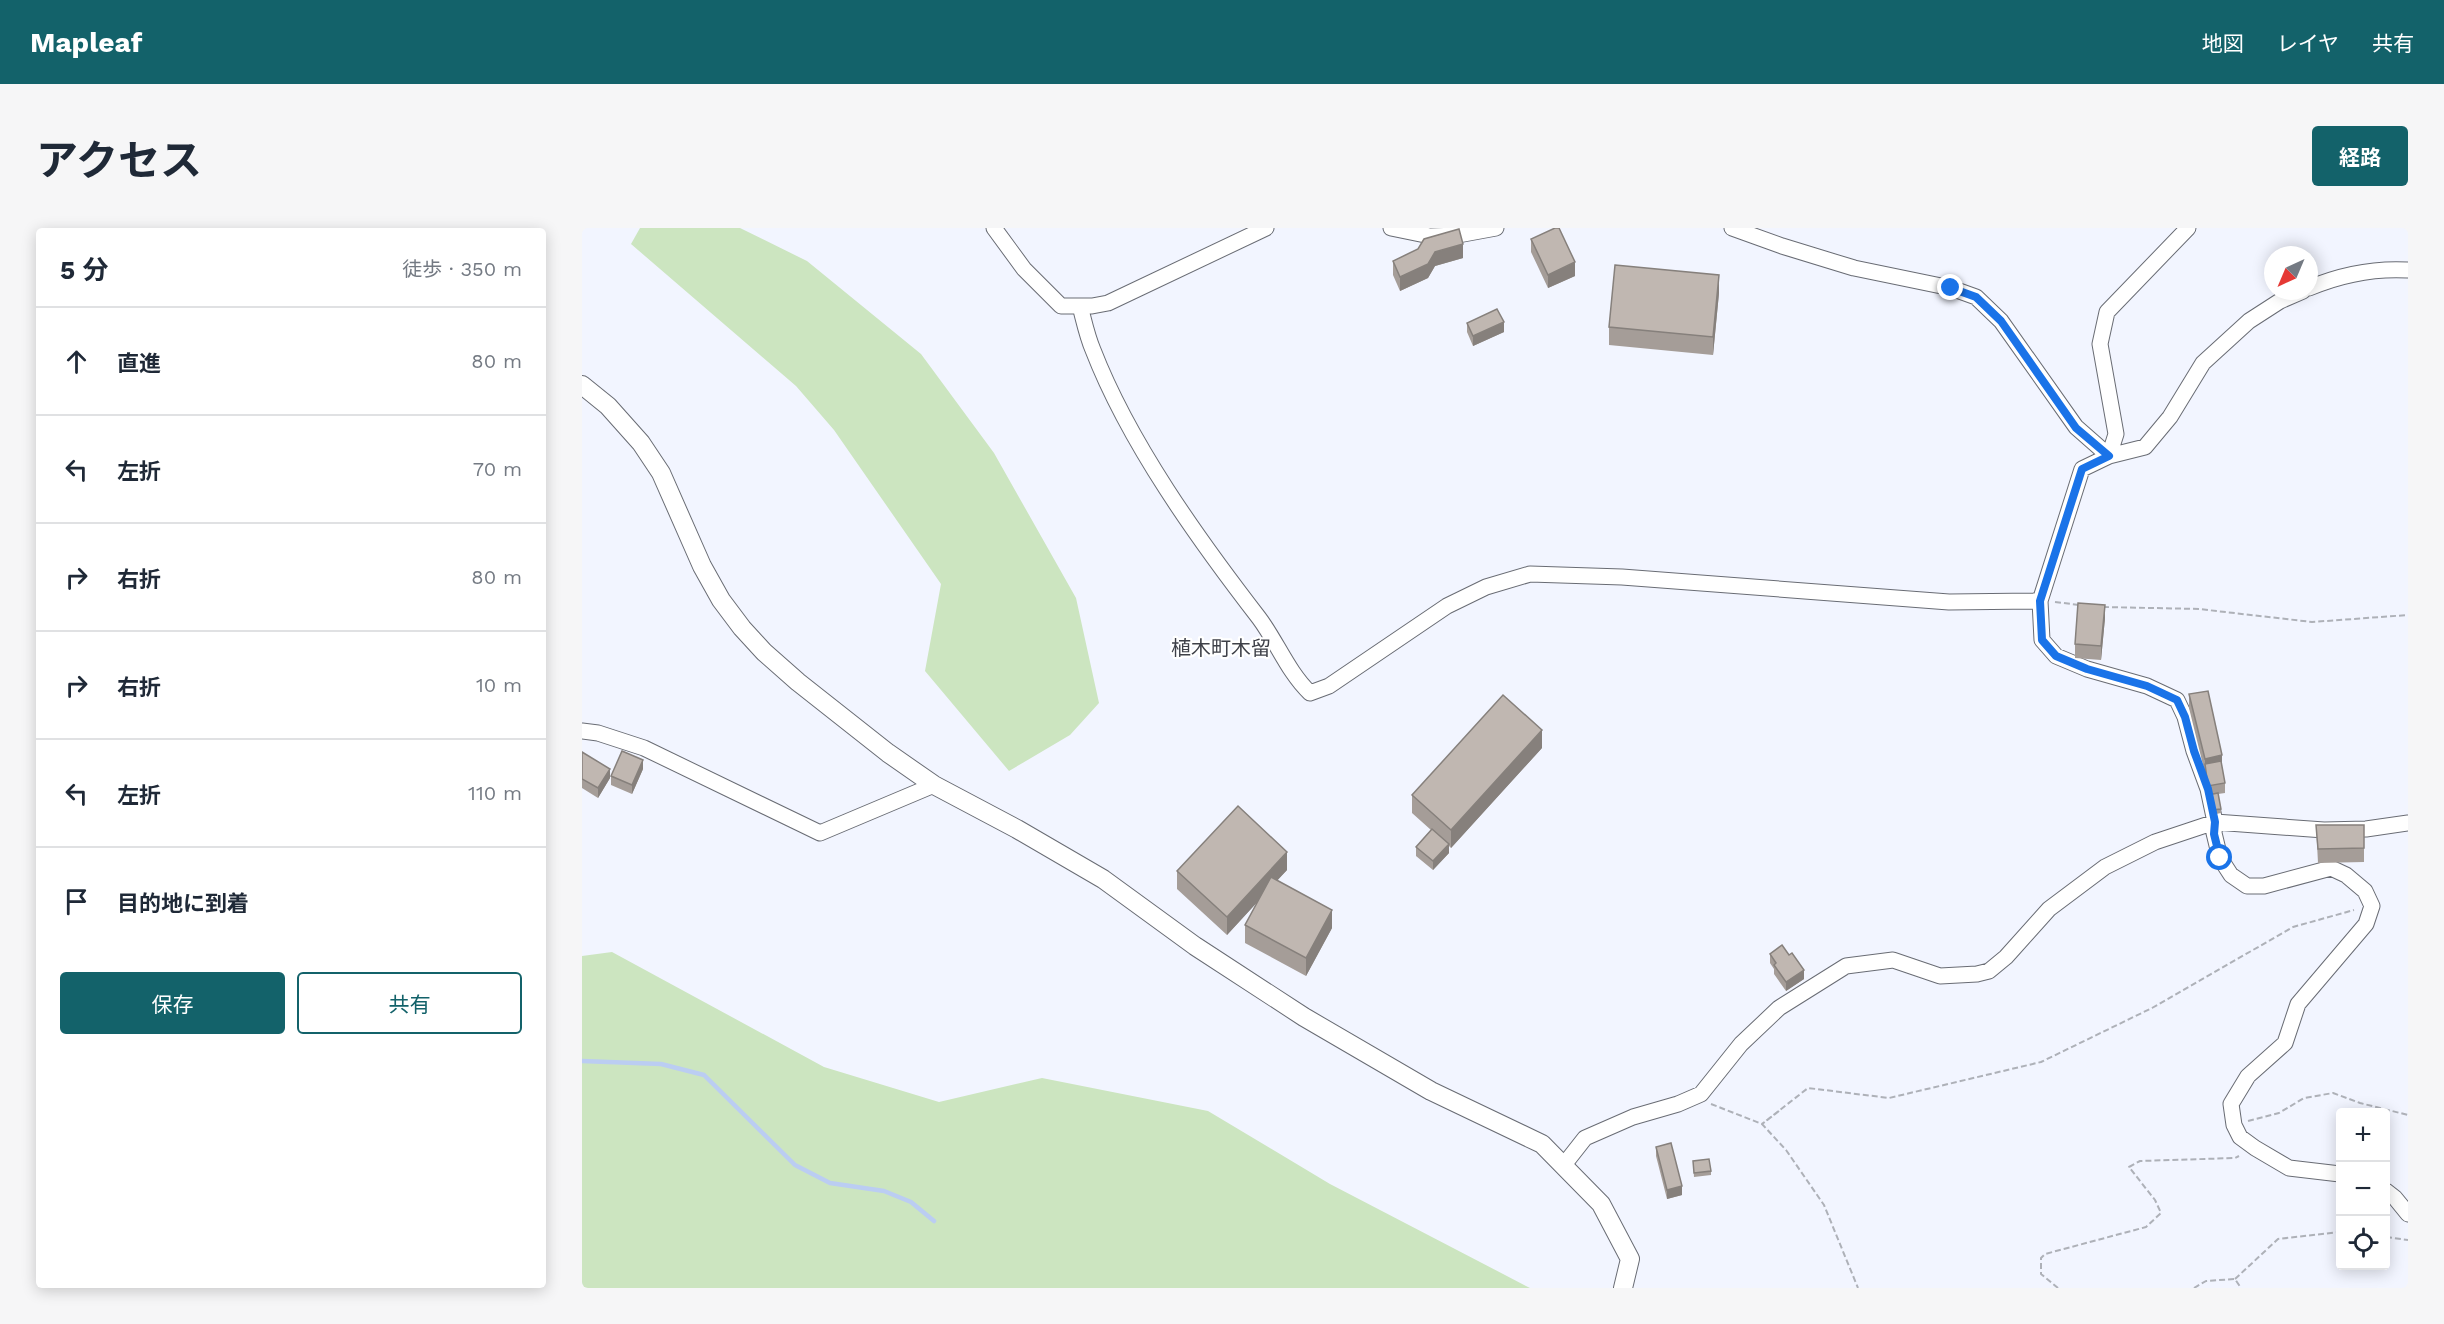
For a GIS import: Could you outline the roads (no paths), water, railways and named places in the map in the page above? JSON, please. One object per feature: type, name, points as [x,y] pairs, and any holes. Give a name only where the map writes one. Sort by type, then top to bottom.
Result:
[{"type":"street","points":[[994,228],[1024,269],[1061,306],[1108,303],[1266,228]]},
{"type":"street","points":[[1391,228],[1430,236],[1458,235],[1496,228]]},
{"type":"street","points":[[1732,228],[1854,268],[1951,288],[1976,297],[2001,321],[2076,428],[2109,456]]},
{"type":"street","points":[[2109,456],[2116,434],[2100,344],[2108,312],[2188,228]]},
{"type":"street","points":[[2318,284],[2386,268],[2408,270]]},
{"type":"street","points":[[2282,300],[2249,321],[2203,363],[2170,417],[2145,447],[2109,456],[2082,469],[2040,601],[2042,640],[2056,656],[2087,669],[2147,686],[2177,700],[2185,717],[2208,789],[2220,858],[2231,875],[2247,886],[2264,886],[2331,868],[2346,875],[2365,891],[2372,906],[2366,924],[2298,1004],[2285,1043],[2248,1076],[2231,1104],[2234,1125],[2240,1137],[2255,1148],[2289,1168],[2336,1174]]},
{"type":"street","points":[[1080,306],[1093,350],[1139,445],[1204,544],[1260,620],[1299,682],[1310,693],[1329,686],[1447,606],[1486,587],[1530,574],[1623,577],[1949,602],[2040,601]]},
{"type":"street","points":[[582,385],[608,406],[641,443],[661,473],[702,566],[721,600],[764,652],[798,682],[934,786],[1103,879],[1195,946],[1304,1017],[1431,1091],[1542,1144],[1601,1204],[1630,1259],[1623,1288]]},
{"type":"street","points":[[582,731],[598,733],[644,748],[820,833],[934,786]]},
{"type":"street","points":[[1563,1166],[1585,1138],[1701,1094],[1741,1044],[1779,1008],[1846,966],[1893,960],[1940,975],[1977,974],[1989,971],[2006,957],[2049,909],[2104,867],[2155,842],[2215,822],[2324,830],[2366,829],[2408,823]]},
{"type":"street","points":[[2390,1194],[2408,1214]]},
{"type":"waterway","points":[[582,1061],[661,1064],[704,1075],[795,1165],[830,1183],[884,1191],[911,1202],[934,1221]]},
{"type":"district","name":"植木町木留","points":[[1221,648]]}]
